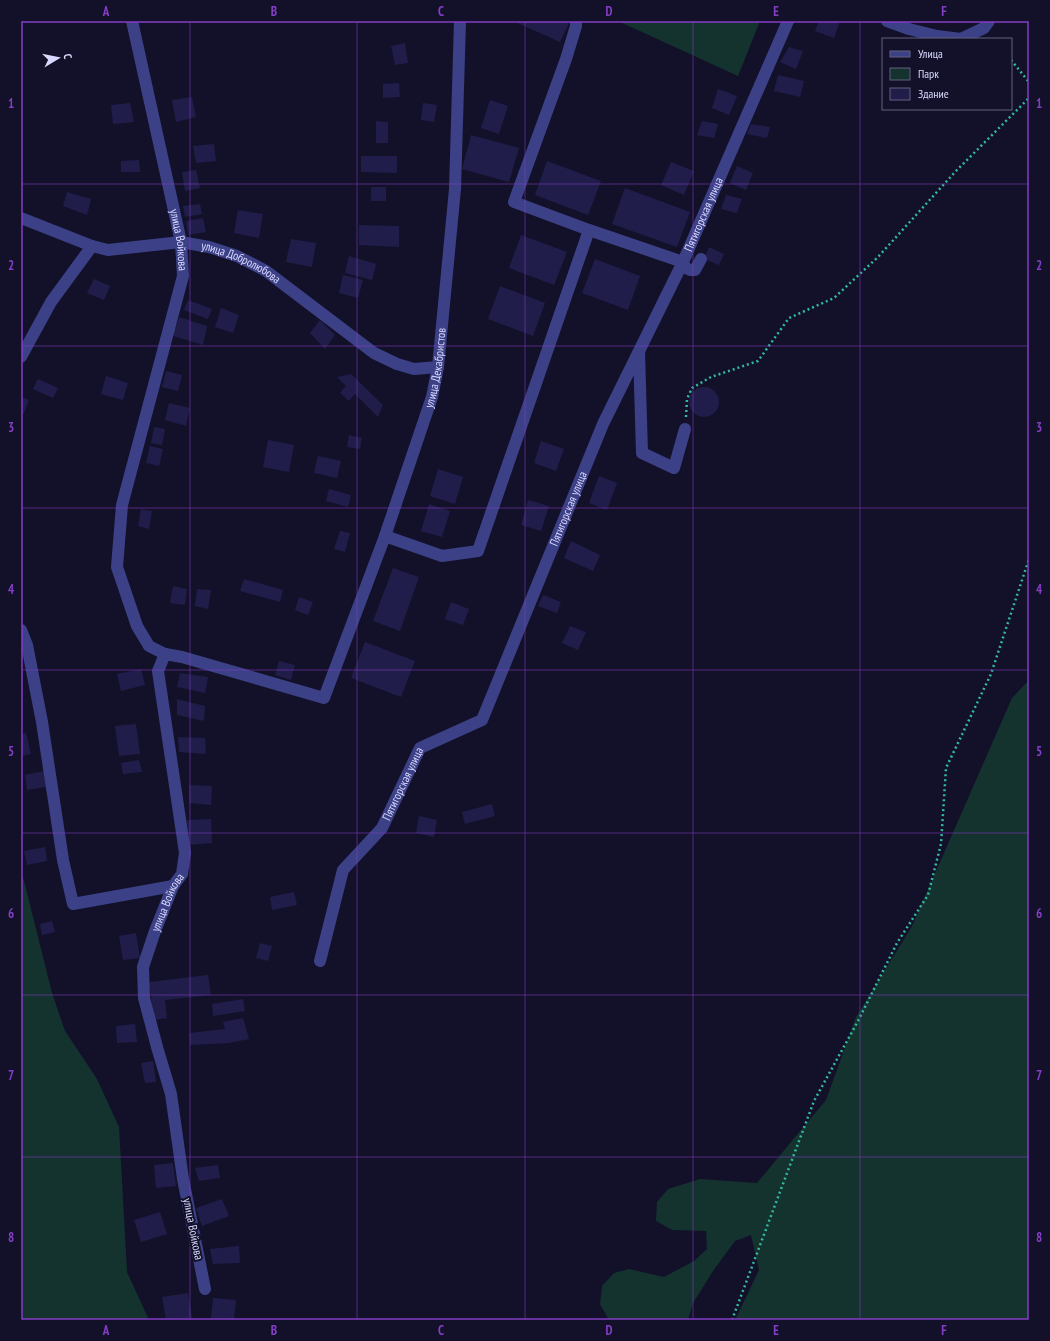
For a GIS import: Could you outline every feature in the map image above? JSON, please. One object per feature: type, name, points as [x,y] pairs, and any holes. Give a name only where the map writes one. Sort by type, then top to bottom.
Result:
[{"type":"street","name":"улица Войкова","points":[[132,21],[181,242],[183,276],[122,505],[118,568],[137,626],[149,646],[165,654],[158,671],[185,853],[182,874],[173,886],[143,967],[144,998],[171,1094],[183,1179],[205,1289]]},
{"type":"street","name":"улица Декабристов","points":[[165,654],[182,657],[324,698],[385,536],[432,397],[438,367],[455,189],[460,21]]},
{"type":"street","points":[[576,21],[576,26],[566,59],[514,202],[682,264],[690,270],[695,270],[701,259]]},
{"type":"street","name":"Пятигорская улица","points":[[320,961],[343,870],[382,828],[420,748],[482,720],[603,424],[682,264],[788,21]]},
{"type":"street","points":[[887,21],[909,29],[937,36],[953,38]]},
{"type":"street","points":[[963,38],[984,28],[989,21]]},
{"type":"street","name":"улица Добролюбова","points":[[21,218],[92,246],[108,250],[181,242],[209,247],[237,256],[266,271],[374,353],[397,364],[414,369],[438,367]]},
{"type":"street","points":[[385,536],[442,556],[478,551],[589,230]]},
{"type":"street","points":[[21,357],[51,302],[92,246]]},
{"type":"street","points":[[639,351],[642,453],[674,468],[685,430]]},
{"type":"street","points":[[21,630],[27,645],[42,722],[63,860],[74,904],[173,886]]},
{"type":"path","points":[[1012,61],[1029,82]]},
{"type":"path","points":[[685,430],[687,399],[692,388],[711,377],[758,361],[789,318],[834,298],[878,257],[955,172],[1029,98]]},
{"type":"path","points":[[732,1320],[814,1101],[858,1021],[897,943],[928,895],[941,844],[946,768],[990,674],[1029,559]]},
{"type":"green space","points":[[618,21],[760,21],[738,76]]},
{"type":"green space","points":[[1029,680],[1029,1320],[734,1320],[759,1270],[751,1235],[735,1241],[713,1271],[693,1303],[688,1320],[609,1320],[600,1304],[602,1286],[614,1273],[629,1269],[664,1277],[694,1261],[707,1249],[706,1231],[672,1230],[656,1221],[657,1202],[668,1189],[700,1179],[757,1183],[826,1100],[856,1017],[912,926],[1012,698]]},
{"type":"green space","points":[[21,869],[52,993],[65,1031],[97,1079],[119,1127],[127,1272],[149,1320],[21,1320]]},
{"type":"building","points":[[513,21],[570,21],[560,42]]},
{"type":"building","points":[[819,21],[840,21],[834,38],[815,31]]},
{"type":"building","points":[[405,43],[408,63],[395,65],[391,46]]},
{"type":"building","points":[[789,47],[803,51],[796,69],[780,62]]},
{"type":"building","points":[[778,75],[804,81],[800,97],[774,91]]},
{"type":"building","points":[[399,83],[400,97],[383,98],[383,84]]},
{"type":"building","points":[[718,89],[737,96],[729,115],[712,108]]},
{"type":"building","points":[[192,97],[196,117],[176,122],[172,100]]},
{"type":"building","points":[[490,100],[508,106],[499,134],[481,128]]},
{"type":"building","points":[[130,103],[134,122],[113,124],[111,105]]},
{"type":"building","points":[[423,103],[437,105],[434,122],[421,120]]},
{"type":"building","points":[[376,121],[388,122],[388,143],[376,143]]},
{"type":"building","points":[[702,121],[718,124],[714,138],[697,135]]},
{"type":"building","points":[[751,124],[770,127],[767,138],[747,134]]},
{"type":"building","points":[[471,135],[519,148],[509,182],[462,169]]},
{"type":"building","points":[[214,144],[216,161],[196,163],[193,146]]},
{"type":"building","points":[[361,156],[397,156],[397,173],[361,172]]},
{"type":"building","points":[[139,160],[140,172],[121,172],[121,161]]},
{"type":"building","points":[[547,161],[601,181],[588,215],[535,195]]},
{"type":"building","points":[[671,162],[694,171],[684,195],[661,185]]},
{"type":"building","points":[[737,166],[753,173],[746,190],[730,183]]},
{"type":"building","points":[[196,170],[200,188],[185,191],[182,172]]},
{"type":"building","points":[[371,187],[386,187],[386,201],[371,201]]},
{"type":"building","points":[[625,188],[690,212],[677,247],[612,224]]},
{"type":"building","points":[[67,192],[91,199],[87,215],[63,206]]},
{"type":"building","points":[[726,195],[742,199],[737,213],[721,209]]},
{"type":"building","points":[[200,204],[202,214],[185,217],[183,206]]},
{"type":"building","points":[[238,210],[263,214],[259,238],[234,233]]},
{"type":"building","points":[[203,218],[206,232],[188,235],[186,221]]},
{"type":"building","points":[[359,225],[399,226],[399,247],[359,245]]},
{"type":"building","points":[[521,235],[567,252],[554,285],[509,268]]},
{"type":"building","points":[[291,239],[316,243],[312,267],[286,262]]},
{"type":"building","points":[[709,247],[724,254],[719,265],[704,259]]},
{"type":"building","points":[[349,256],[376,264],[372,280],[345,273]]},
{"type":"building","points":[[595,259],[640,276],[628,310],[582,293]]},
{"type":"building","points":[[343,275],[363,280],[358,298],[339,293]]},
{"type":"building","points":[[94,279],[110,286],[104,300],[87,293]]},
{"type":"building","points":[[500,286],[545,303],[533,336],[488,319]]},
{"type":"building","points":[[188,300],[212,309],[208,319],[184,310]]},
{"type":"building","points":[[221,308],[239,315],[233,333],[215,327]]},
{"type":"building","points":[[179,317],[207,326],[203,345],[173,336]]},
{"type":"building","points":[[320,320],[335,335],[325,349],[310,333]]},
{"type":"building","points":[[166,371],[182,375],[178,391],[162,387]]},
{"type":"building","points":[[351,374],[383,405],[378,417],[355,394],[349,401],[340,393],[346,386],[337,377]]},
{"type":"building","points":[[106,376],[128,383],[123,400],[101,394]]},
{"type":"building","points":[[38,379],[58,388],[53,398],[33,389]]},
{"type":"building","points":[[704,387],[715,391],[719,402],[715,413],[704,417],[693,413],[689,402],[693,391]]},
{"type":"building","points":[[21,397],[29,400],[23,415],[21,414]]},
{"type":"building","points":[[169,403],[190,408],[186,426],[165,420]]},
{"type":"building","points":[[154,427],[165,429],[162,445],[151,443]]},
{"type":"building","points":[[349,435],[362,438],[360,449],[347,447]]},
{"type":"building","points":[[268,440],[294,445],[289,472],[263,467]]},
{"type":"building","points":[[541,441],[564,449],[556,471],[534,463]]},
{"type":"building","points":[[150,446],[163,449],[159,466],[146,463]]},
{"type":"building","points":[[318,456],[341,461],[337,478],[314,473]]},
{"type":"building","points":[[438,469],[463,477],[455,504],[430,496]]},
{"type":"building","points":[[599,476],[617,483],[607,510],[589,503]]},
{"type":"building","points":[[329,489],[351,495],[348,507],[326,501]]},
{"type":"building","points":[[528,500],[549,506],[541,531],[521,525]]},
{"type":"building","points":[[429,504],[450,511],[442,537],[421,531]]},
{"type":"building","points":[[141,509],[152,511],[149,529],[138,526]]},
{"type":"building","points":[[340,531],[350,533],[345,552],[334,549]]},
{"type":"building","points":[[571,541],[600,555],[593,571],[564,558]]},
{"type":"building","points":[[393,568],[419,577],[400,631],[373,621]]},
{"type":"building","points":[[244,579],[283,590],[280,602],[240,591]]},
{"type":"building","points":[[173,586],[187,589],[185,605],[170,603]]},
{"type":"building","points":[[197,589],[211,590],[208,609],[195,606]]},
{"type":"building","points":[[543,595],[561,602],[557,613],[538,606]]},
{"type":"building","points":[[299,597],[313,602],[308,615],[295,610]]},
{"type":"building","points":[[451,602],[469,609],[463,625],[445,619]]},
{"type":"building","points":[[570,626],[586,632],[578,650],[562,643]]},
{"type":"building","points":[[365,642],[415,661],[401,697],[351,678]]},
{"type":"building","points":[[279,661],[295,665],[291,680],[275,675]]},
{"type":"building","points":[[141,669],[145,685],[121,691],[117,674]]},
{"type":"building","points":[[180,673],[208,677],[205,693],[177,687]]},
{"type":"building","points":[[177,699],[205,706],[204,721],[177,715]]},
{"type":"building","points":[[136,724],[140,754],[119,756],[115,726]]},
{"type":"building","points":[[26,733],[31,754],[21,756],[21,734]]},
{"type":"building","points":[[178,737],[205,738],[206,754],[179,752]]},
{"type":"building","points":[[139,760],[142,772],[123,774],[121,763]]},
{"type":"building","points":[[44,771],[46,787],[27,790],[25,775]]},
{"type":"building","points":[[189,785],[212,786],[211,805],[189,803]]},
{"type":"building","points":[[492,804],[495,816],[465,824],[462,812]]},
{"type":"building","points":[[419,816],[437,820],[434,837],[416,833]]},
{"type":"building","points":[[211,819],[212,843],[188,845],[187,820]]},
{"type":"building","points":[[45,847],[47,861],[27,865],[24,851]]},
{"type":"building","points":[[294,892],[297,905],[272,910],[270,897]]},
{"type":"building","points":[[52,921],[55,932],[42,935],[40,924]]},
{"type":"building","points":[[136,933],[140,958],[123,960],[119,936]]},
{"type":"building","points":[[260,943],[272,946],[268,961],[256,958]]},
{"type":"building","points":[[208,975],[211,995],[165,1000],[167,1018],[154,1020],[149,982]]},
{"type":"building","points":[[243,999],[245,1011],[213,1016],[212,1004]]},
{"type":"building","points":[[243,1018],[249,1039],[229,1043],[190,1045],[189,1033],[225,1029],[223,1022]]},
{"type":"building","points":[[135,1024],[137,1042],[117,1043],[116,1026]]},
{"type":"building","points":[[153,1061],[156,1082],[145,1083],[141,1063]]},
{"type":"building","points":[[173,1163],[176,1186],[156,1188],[154,1165]]},
{"type":"building","points":[[218,1165],[220,1178],[199,1181],[195,1168]]},
{"type":"building","points":[[222,1199],[229,1216],[202,1226],[196,1208]]},
{"type":"building","points":[[160,1212],[167,1234],[141,1242],[134,1220]]},
{"type":"building","points":[[239,1246],[240,1263],[213,1264],[210,1249]]},
{"type":"building","points":[[188,1293],[192,1318],[166,1320],[162,1297]]},
{"type":"building","points":[[213,1298],[236,1300],[234,1320],[211,1318]]}]
